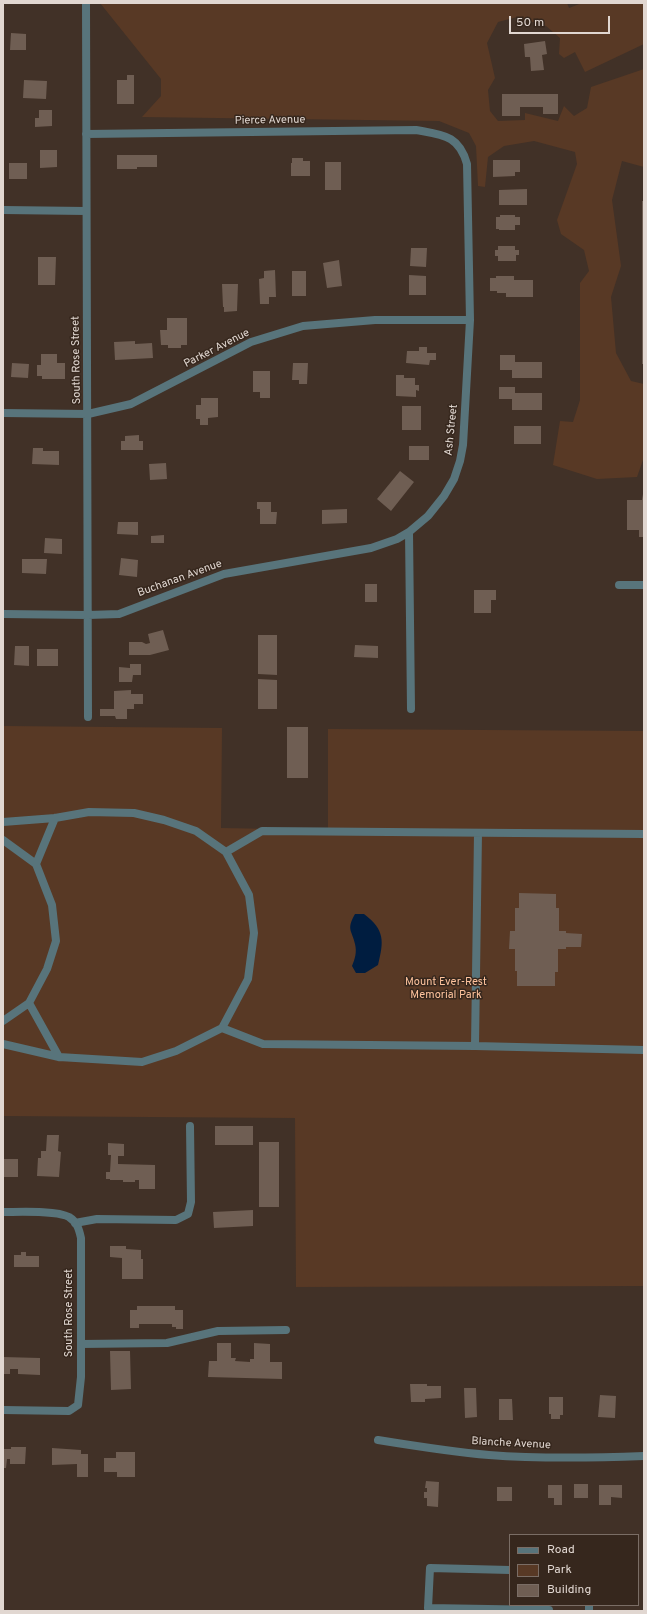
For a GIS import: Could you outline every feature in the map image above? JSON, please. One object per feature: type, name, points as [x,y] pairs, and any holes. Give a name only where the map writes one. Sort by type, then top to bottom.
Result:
[{"type":"street","name":"South Rose Street","points":[[86,3],[88,717]]},
{"type":"street","name":"Pierce Avenue","points":[[86,134],[416,130],[437,134],[453,140]]},
{"type":"street","name":"Ash Street","points":[[409,532],[428,516],[444,496],[454,478],[460,461],[464,432],[470,320],[466,164],[461,148],[453,140]]},
{"type":"street","points":[[3,210],[86,210]]},
{"type":"street","name":"Parker Avenue","points":[[3,413],[88,414],[131,404],[251,342],[303,326],[375,320],[470,320]]},
{"type":"street","points":[[409,532],[411,709]]},
{"type":"street","name":"Buchanan Avenue","points":[[3,614],[119,614],[224,574],[371,548],[397,539],[409,532]]},
{"type":"street","points":[[619,585],[644,585]]},
{"type":"street","points":[[3,822],[55,818],[89,812],[134,813],[164,820],[196,831],[226,852],[249,895],[254,933],[248,979],[222,1028],[176,1052],[142,1062],[59,1057],[3,1044]]},
{"type":"street","points":[[36,864],[55,818]]},
{"type":"street","points":[[226,852],[262,831],[644,834]]},
{"type":"street","points":[[475,1046],[478,833]]},
{"type":"street","points":[[3,840],[36,864],[52,905],[56,941],[47,969],[29,1003],[3,1021]]},
{"type":"street","points":[[29,1003],[59,1057]]},
{"type":"street","points":[[222,1028],[263,1044],[475,1046],[644,1050]]},
{"type":"street","points":[[3,1212],[51,1213],[68,1216],[75,1223],[97,1218],[176,1220],[188,1214],[191,1202],[190,1126]]},
{"type":"street","name":"South Rose Street","points":[[3,1410],[70,1411],[78,1405],[81,1377],[81,1238],[79,1228],[75,1223]]},
{"type":"street","points":[[81,1344],[167,1343],[218,1331],[286,1330]]},
{"type":"street","name":"Blanche Avenue","points":[[378,1440],[442,1450],[489,1455],[571,1458],[644,1456]]},
{"type":"street","points":[[509,1570],[430,1568],[428,1608],[549,1609]]},
{"type":"green space","points":[[100,3],[567,3],[569,8],[582,3],[644,4],[644,44],[585,72],[575,52],[564,58],[559,54],[560,38],[546,26],[517,17],[498,22],[487,43],[495,78],[488,90],[490,111],[498,121],[525,120],[525,113],[558,121],[564,106],[574,116],[587,108],[591,87],[644,69],[644,167],[622,161],[612,200],[621,266],[611,297],[616,353],[631,381],[644,384],[644,457],[637,477],[597,479],[553,465],[560,421],[573,422],[580,400],[580,283],[589,271],[584,250],[561,234],[557,220],[577,164],[575,152],[534,141],[504,146],[488,157],[485,187],[478,186],[476,146],[469,133],[439,121],[142,117],[161,96],[161,79]]},
{"type":"green space","name":"Mount Ever-Rest Memorial Park","points":[[3,726],[222,728],[221,828],[328,830],[328,729],[644,731],[644,1286],[296,1287],[295,1118],[3,1116]]},
{"type":"water","points":[[355,914],[364,914],[376,925],[381,936],[382,943],[378,965],[365,973],[356,973],[352,966],[356,950],[350,927]]},
{"type":"building","points":[[11,33],[26,34],[26,50],[10,50]]},
{"type":"building","points":[[545,41],[547,54],[542,55],[544,70],[531,71],[530,57],[525,57],[524,44]]},
{"type":"building","points":[[127,75],[134,75],[134,104],[117,104],[117,80],[127,80]]},
{"type":"building","points":[[24,80],[47,81],[46,99],[23,98]]},
{"type":"building","points":[[502,94],[558,94],[558,114],[543,114],[543,107],[520,107],[520,116],[502,116]]},
{"type":"building","points":[[39,110],[52,110],[52,126],[35,127],[35,118],[39,118]]},
{"type":"building","points":[[40,150],[57,150],[57,167],[40,168]]},
{"type":"building","points":[[117,155],[157,155],[157,167],[117,169]]},
{"type":"building","points":[[292,158],[303,158],[303,161],[310,161],[310,176],[291,176]]},
{"type":"building","points":[[493,160],[520,160],[520,172],[515,172],[515,176],[493,177]]},
{"type":"building","points":[[325,162],[341,162],[341,190],[325,190]]},
{"type":"building","points":[[9,163],[27,163],[27,179],[9,179]]},
{"type":"building","points":[[527,189],[527,205],[499,205],[499,190]]},
{"type":"building","points":[[642,201],[644,201],[644,364],[642,364]]},
{"type":"building","points":[[500,215],[515,215],[515,217],[520,217],[520,225],[515,225],[515,230],[496,229],[496,217],[500,217]]},
{"type":"building","points":[[498,246],[515,246],[515,250],[519,250],[519,255],[516,255],[516,261],[498,261],[498,256],[495,256],[495,250],[498,250]]},
{"type":"building","points":[[411,248],[427,248],[426,267],[410,266]]},
{"type":"building","points":[[38,257],[56,257],[55,285],[38,285]]},
{"type":"building","points":[[339,260],[342,286],[327,288],[323,263]]},
{"type":"building","points":[[275,270],[276,297],[269,297],[269,304],[260,304],[259,279],[264,278],[264,271]]},
{"type":"building","points":[[292,271],[306,271],[306,296],[292,296]]},
{"type":"building","points":[[409,275],[426,276],[426,295],[409,295]]},
{"type":"building","points":[[496,276],[514,276],[514,280],[533,280],[533,297],[506,297],[506,293],[490,291],[490,278],[496,278]]},
{"type":"building","points":[[222,284],[238,284],[237,311],[224,312]]},
{"type":"building","points":[[167,318],[187,318],[187,345],[181,345],[181,348],[168,348],[168,345],[161,345],[160,330],[167,330]]},
{"type":"building","points":[[135,341],[135,344],[152,343],[153,358],[115,360],[114,342]]},
{"type":"building","points":[[419,347],[427,347],[427,353],[436,353],[436,360],[430,360],[429,365],[406,363],[407,351],[419,351]]},
{"type":"building","points":[[41,354],[57,354],[57,363],[65,363],[65,379],[42,379],[42,376],[37,376],[37,365],[41,365]]},
{"type":"building","points":[[500,355],[515,355],[515,362],[542,362],[542,378],[512,378],[512,370],[500,370]]},
{"type":"building","points":[[12,363],[29,364],[28,378],[11,377]]},
{"type":"building","points":[[293,363],[308,363],[307,384],[299,384],[299,380],[292,380]]},
{"type":"building","points":[[253,371],[270,371],[270,398],[260,398],[260,392],[253,392]]},
{"type":"building","points":[[396,375],[404,375],[404,378],[415,378],[415,385],[419,385],[419,391],[416,390],[416,397],[396,396]]},
{"type":"building","points":[[499,387],[515,387],[515,393],[542,393],[542,410],[512,410],[512,399],[499,399]]},
{"type":"building","points":[[201,398],[218,398],[218,417],[208,418],[208,425],[200,425],[200,419],[196,419],[196,405],[201,405]]},
{"type":"building","points":[[402,406],[421,406],[421,430],[402,430]]},
{"type":"building","points":[[514,426],[541,426],[541,444],[514,444]]},
{"type":"building","points":[[139,435],[139,441],[143,441],[143,450],[121,450],[121,441],[125,441],[125,436]]},
{"type":"building","points":[[409,446],[429,446],[429,460],[409,460]]},
{"type":"building","points":[[33,448],[43,448],[43,451],[59,451],[59,465],[32,464]]},
{"type":"building","points":[[166,463],[167,479],[150,480],[149,464]]},
{"type":"building","points":[[400,471],[414,482],[391,511],[377,499]]},
{"type":"building","points":[[643,494],[644,537],[639,537],[639,530],[627,530],[627,500],[642,500]]},
{"type":"building","points":[[257,502],[271,502],[271,512],[277,512],[276,524],[260,524],[260,509],[257,509]]},
{"type":"building","points":[[347,509],[347,523],[322,524],[322,510]]},
{"type":"building","points":[[118,522],[138,522],[138,535],[117,534]]},
{"type":"building","points":[[164,535],[164,543],[151,543],[151,536]]},
{"type":"building","points":[[45,538],[62,539],[62,554],[44,553]]},
{"type":"building","points":[[121,558],[138,560],[137,577],[119,575]]},
{"type":"building","points":[[22,559],[47,559],[46,574],[22,573]]},
{"type":"building","points":[[365,584],[377,584],[377,602],[365,602]]},
{"type":"building","points":[[474,590],[496,590],[496,600],[491,600],[491,613],[474,613]]},
{"type":"building","points":[[163,630],[169,650],[150,655],[129,655],[129,642],[150,643],[148,634]]},
{"type":"building","points":[[258,635],[277,635],[277,675],[258,674]]},
{"type":"building","points":[[355,645],[378,646],[378,658],[354,657]]},
{"type":"building","points":[[15,646],[29,646],[29,666],[14,665]]},
{"type":"building","points":[[37,649],[58,649],[58,666],[37,666]]},
{"type":"building","points":[[130,664],[141,664],[141,675],[133,675],[132,682],[119,682],[119,667],[130,668]]},
{"type":"building","points":[[258,679],[277,680],[277,709],[258,709]]},
{"type":"building","points":[[131,690],[131,694],[143,694],[143,704],[134,704],[134,709],[127,709],[127,719],[116,719],[115,716],[100,716],[100,709],[114,709],[114,691]]},
{"type":"building","points":[[287,727],[308,727],[308,778],[287,778]]},
{"type":"building","points":[[519,893],[556,894],[556,908],[559,908],[559,931],[582,934],[581,947],[566,947],[566,949],[558,949],[558,972],[555,972],[555,986],[517,986],[515,949],[509,949],[510,931],[515,931],[515,908],[519,908]]},
{"type":"building","points":[[215,1126],[253,1126],[253,1145],[215,1145]]},
{"type":"building","points":[[47,1135],[59,1135],[58,1151],[61,1152],[59,1177],[37,1176],[38,1158],[41,1158],[41,1151],[46,1151]]},
{"type":"building","points":[[259,1142],[279,1142],[279,1207],[259,1207]]},
{"type":"building","points":[[108,1143],[124,1144],[124,1156],[118,1156],[118,1164],[155,1165],[155,1189],[139,1189],[139,1180],[135,1180],[135,1182],[123,1182],[123,1180],[106,1179],[106,1172],[110,1172],[111,1155],[108,1155]]},
{"type":"building","points":[[3,1159],[18,1159],[18,1177],[3,1177]]},
{"type":"building","points":[[253,1210],[253,1226],[214,1228],[213,1212]]},
{"type":"building","points":[[110,1246],[126,1246],[126,1249],[141,1250],[141,1259],[143,1259],[143,1279],[122,1279],[122,1258],[110,1257]]},
{"type":"building","points":[[21,1252],[26,1252],[26,1256],[39,1256],[39,1267],[14,1267],[14,1255],[21,1255]]},
{"type":"building","points":[[137,1306],[175,1306],[175,1310],[183,1310],[183,1329],[176,1329],[176,1327],[172,1327],[172,1324],[139,1324],[139,1328],[130,1328],[130,1310],[137,1310]]},
{"type":"building","points":[[217,1343],[231,1343],[231,1358],[236,1358],[235,1361],[250,1362],[250,1359],[254,1359],[254,1343],[270,1344],[270,1362],[282,1362],[282,1379],[208,1377],[209,1361],[217,1361]]},
{"type":"building","points":[[110,1351],[130,1351],[131,1389],[111,1390]]},
{"type":"building","points":[[3,1357],[40,1358],[40,1375],[18,1374],[18,1369],[10,1369],[10,1374],[3,1374]]},
{"type":"building","points":[[410,1384],[441,1386],[441,1398],[425,1399],[425,1402],[411,1402]]},
{"type":"building","points":[[464,1388],[476,1388],[477,1417],[465,1418]]},
{"type":"building","points":[[600,1395],[616,1396],[615,1418],[598,1417]]},
{"type":"building","points":[[549,1397],[563,1397],[563,1415],[560,1415],[560,1419],[551,1419],[551,1414],[549,1414]]},
{"type":"building","points":[[499,1399],[512,1399],[513,1420],[499,1420]]},
{"type":"building","points":[[11,1447],[26,1447],[25,1464],[10,1464],[10,1459],[7,1459],[6,1468],[3,1468],[3,1449],[11,1449]]},
{"type":"building","points":[[52,1448],[81,1450],[81,1454],[88,1454],[88,1477],[77,1477],[77,1464],[52,1465]]},
{"type":"building","points":[[116,1452],[135,1452],[135,1477],[117,1477],[117,1472],[104,1472],[104,1458],[116,1458]]},
{"type":"building","points":[[426,1481],[439,1482],[438,1507],[427,1506],[427,1498],[424,1498],[424,1492],[427,1492],[427,1488],[425,1488]]},
{"type":"building","points":[[574,1484],[588,1484],[588,1498],[574,1498]]},
{"type":"building","points":[[548,1485],[562,1485],[562,1505],[554,1505],[554,1498],[548,1498]]},
{"type":"building","points":[[599,1485],[622,1485],[622,1498],[611,1497],[611,1505],[599,1505]]},
{"type":"building","points":[[497,1487],[512,1487],[512,1501],[497,1501]]}]
